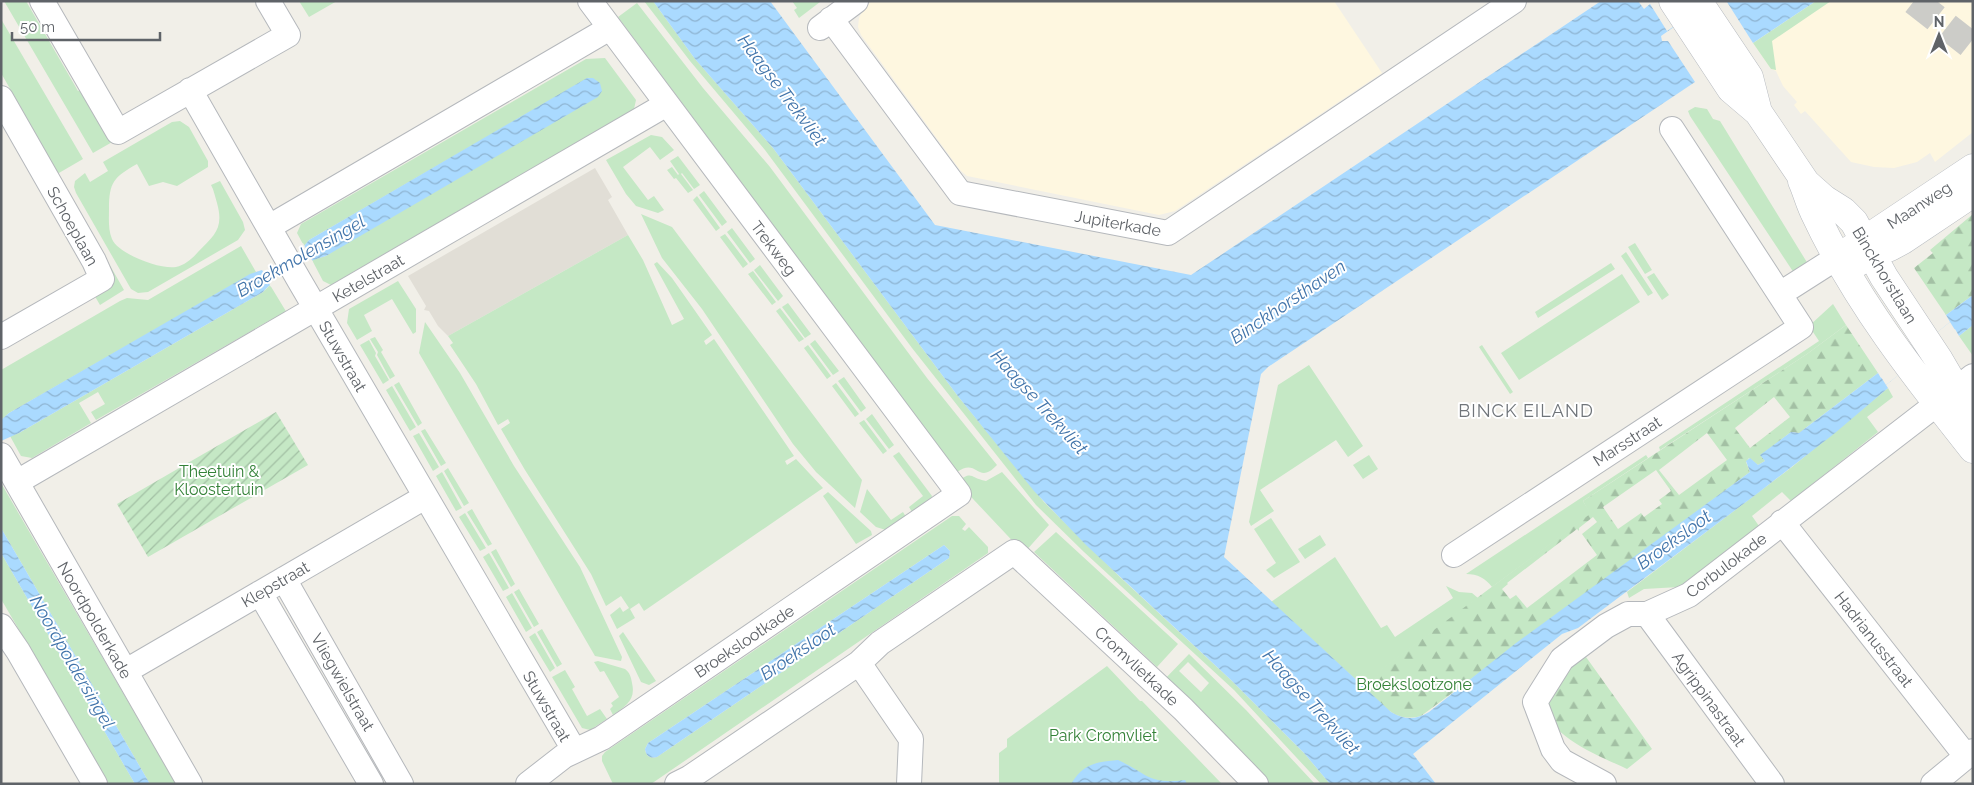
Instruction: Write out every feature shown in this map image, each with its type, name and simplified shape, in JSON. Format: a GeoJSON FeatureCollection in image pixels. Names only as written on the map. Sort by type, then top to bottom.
{"type":"FeatureCollection","features":[{"type":"Feature","properties":{"kind":"street"},"geometry":{"type":"LineString","coordinates":[[42,1],[118,132],[288,34],[268,1]]}},
{"type":"Feature","properties":{"kind":"street","name":"Trekweg"},"geometry":{"type":"LineString","coordinates":[[590,1],[959,494]]}},
{"type":"Feature","properties":{"kind":"street","name":"Jupiterkade"},"geometry":{"type":"LineString","coordinates":[[856,1],[826,23],[960,193],[1168,233],[1514,1]]}},
{"type":"Feature","properties":{"kind":"street","name":"Binckhorstlaan"},"geometry":{"type":"LineString","coordinates":[[1690,7],[1731,89],[1758,112],[1800,175],[1818,194],[1846,214],[1868,247],[1884,277],[1929,344],[1955,389],[1973,412]]}},
{"type":"Feature","properties":{"kind":"street"},"geometry":{"type":"LineString","coordinates":[[274,237],[610,28]]}},
{"type":"Feature","properties":{"kind":"street","name":"Stuwstraat"},"geometry":{"type":"LineString","coordinates":[[190,90],[425,497],[574,750]]}},
{"type":"Feature","properties":{"kind":"street","name":"Schoeplaan"},"geometry":{"type":"LineString","coordinates":[[1,98],[94,260],[102,279],[1,337]]}},
{"type":"Feature","properties":{"kind":"street","name":"Ketelstraat"},"geometry":{"type":"LineString","coordinates":[[17,482],[667,104]]}},
{"type":"Feature","properties":{"kind":"street"},"geometry":{"type":"LineString","coordinates":[[1672,129],[1789,309]]}},
{"type":"Feature","properties":{"kind":"street","name":"Maanweg"},"geometry":{"type":"LineString","coordinates":[[1868,247],[1973,168]]}},
{"type":"Feature","properties":{"kind":"street","name":"Binckhorstlaan"},"geometry":{"type":"LineString","coordinates":[[1800,175],[1816,217],[1878,324],[1906,362],[1955,389],[1973,449]]}},
{"type":"Feature","properties":{"kind":"street","name":"Maanweg"},"geometry":{"type":"LineString","coordinates":[[1868,247],[1890,247],[1973,193]]}},
{"type":"Feature","properties":{"kind":"street"},"geometry":{"type":"LineString","coordinates":[[1842,264],[1868,247]]}},
{"type":"Feature","properties":{"kind":"street","name":"Binckhorstlaan"},"geometry":{"type":"LineString","coordinates":[[1789,309],[1842,264]]}},
{"type":"Feature","properties":{"kind":"street","name":"Marsstraat"},"geometry":{"type":"LineString","coordinates":[[1454,555],[1789,309]]}},
{"type":"Feature","properties":{"kind":"street","name":"Corbulokade"},"geometry":{"type":"LineString","coordinates":[[1604,784],[1562,761],[1553,749],[1535,702],[1562,660],[1586,640],[1628,614],[1647,614],[1689,595],[1955,389]]}},
{"type":"Feature","properties":{"kind":"street","name":"Noordpolderkade"},"geometry":{"type":"LineString","coordinates":[[1,455],[190,784]]}},
{"type":"Feature","properties":{"kind":"street","name":"Broekslootkade"},"geometry":{"type":"LineString","coordinates":[[528,784],[574,750],[602,738],[959,494]]}},
{"type":"Feature","properties":{"kind":"street","name":"Klepstraat"},"geometry":{"type":"LineString","coordinates":[[126,671],[425,497]]}},
{"type":"Feature","properties":{"kind":"street","name":"Hadrianusstraat"},"geometry":{"type":"LineString","coordinates":[[1782,522],[1970,754]]}},
{"type":"Feature","properties":{"kind":"street","name":"Cromvlietkade"},"geometry":{"type":"LineString","coordinates":[[859,663],[880,643],[1014,552],[1183,709],[1256,784]]}},
{"type":"Feature","properties":{"kind":"street","name":"Vliegwielstraat"},"geometry":{"type":"LineString","coordinates":[[284,579],[401,784]]}},
{"type":"Feature","properties":{"kind":"street","name":"Vliegwielstraat"},"geometry":{"type":"LineString","coordinates":[[260,593],[371,784]]}},
{"type":"Feature","properties":{"kind":"street","name":"Agrippinastraat"},"geometry":{"type":"LineString","coordinates":[[1647,614],[1772,784]]}},
{"type":"Feature","properties":{"kind":"street"},"geometry":{"type":"LineString","coordinates":[[1,626],[18,651],[95,784]]}},
{"type":"Feature","properties":{"kind":"street"},"geometry":{"type":"LineString","coordinates":[[687,782],[859,663],[911,739],[909,784]]}},
{"type":"Feature","properties":{"kind":"street"},"geometry":{"type":"LineString","coordinates":[[1932,784],[1970,754]]}},
{"type":"Feature","properties":{"kind":"shaded area"},"geometry":{"type":"Polygon","coordinates":[[[872,1],[1334,1],[1382,73],[1175,211],[1159,215],[967,176],[960,170],[861,35],[858,27],[859,18],[864,8],[872,1]]]}},
{"type":"Feature","properties":{"kind":"shaded area"},"geometry":{"type":"Polygon","coordinates":[[[1807,1],[1973,1],[1973,132],[1935,162],[1930,153],[1917,162],[1894,168],[1874,167],[1851,162],[1805,111],[1801,114],[1794,105],[1797,102],[1783,86],[1776,71],[1771,69],[1753,43],[1753,36],[1807,1]]]}},
{"type":"Feature","properties":{"kind":"shaded area"},"geometry":{"type":"Polygon","coordinates":[[[595,168],[612,197],[608,200],[628,235],[448,336],[438,326],[429,311],[424,310],[426,306],[408,276],[595,168]]]}},
{"type":"Feature","properties":{"kind":"green space"},"geometry":{"type":"Polygon","coordinates":[[[4,1],[26,1],[78,91],[84,88],[114,141],[93,153],[4,1]]]}},
{"type":"Feature","properties":{"kind":"green space"},"geometry":{"type":"Polygon","coordinates":[[[299,1],[337,1],[309,17],[299,1]]]}},
{"type":"Feature","properties":{"kind":"green space"},"geometry":{"type":"Polygon","coordinates":[[[644,1],[653,1],[695,59],[773,148],[957,395],[1044,502],[1121,578],[1231,680],[1304,753],[1330,784],[1321,784],[1234,690],[1084,552],[1036,505],[912,348],[765,150],[690,61],[644,1]]]}},
{"type":"Feature","properties":{"kind":"green space"},"geometry":{"type":"Polygon","coordinates":[[[792,1],[820,2],[799,18],[794,10],[797,8],[792,1]]]}},
{"type":"Feature","properties":{"kind":"green space"},"geometry":{"type":"Polygon","coordinates":[[[1816,1],[1831,1],[1772,41],[1776,70],[1771,69],[1753,43],[1816,1]]]}},
{"type":"Feature","properties":{"kind":"green space"},"geometry":{"type":"Polygon","coordinates":[[[637,3],[703,88],[770,167],[927,378],[997,465],[990,471],[985,473],[964,468],[957,472],[618,17],[637,3]]]}},
{"type":"Feature","properties":{"kind":"green space"},"geometry":{"type":"Polygon","coordinates":[[[1,19],[83,159],[52,177],[22,124],[28,120],[1,73],[1,19]]]}},
{"type":"Feature","properties":{"kind":"green space"},"geometry":{"type":"Polygon","coordinates":[[[605,58],[636,100],[634,109],[331,285],[323,281],[312,260],[326,256],[590,77],[309,240],[304,246],[297,233],[301,224],[586,59],[605,58]]]}},
{"type":"Feature","properties":{"kind":"green space"},"geometry":{"type":"Polygon","coordinates":[[[1695,107],[1707,109],[1713,119],[1720,121],[1808,264],[1794,273],[1690,116],[1688,111],[1695,107]]]}},
{"type":"Feature","properties":{"kind":"green space"},"geometry":{"type":"Polygon","coordinates":[[[180,121],[189,127],[208,161],[208,167],[177,186],[163,182],[149,186],[137,164],[123,173],[114,181],[110,192],[109,224],[112,239],[122,250],[141,260],[169,267],[176,267],[185,263],[209,241],[219,225],[219,212],[211,185],[220,181],[243,222],[245,230],[238,240],[148,292],[138,293],[131,289],[76,193],[75,181],[85,173],[90,182],[108,171],[103,162],[172,122],[180,121]]]}},
{"type":"Feature","properties":{"kind":"green space"},"geometry":{"type":"Polygon","coordinates":[[[651,135],[662,137],[674,150],[660,160],[650,147],[623,167],[648,200],[654,196],[664,210],[658,213],[636,206],[626,194],[606,160],[651,135]]]}},
{"type":"Feature","properties":{"kind":"green space"},"geometry":{"type":"Polygon","coordinates":[[[678,156],[700,185],[694,189],[682,173],[693,190],[688,193],[667,170],[672,167],[679,174],[670,161],[678,156]]]}},
{"type":"Feature","properties":{"kind":"green space"},"geometry":{"type":"Polygon","coordinates":[[[704,191],[727,222],[722,226],[699,195],[704,191]]]}},
{"type":"Feature","properties":{"kind":"green space"},"geometry":{"type":"Polygon","coordinates":[[[697,196],[720,228],[716,231],[693,200],[697,196]]]}},
{"type":"Feature","properties":{"kind":"green space"},"geometry":{"type":"Polygon","coordinates":[[[641,214],[672,227],[862,480],[855,508],[816,472],[793,444],[702,309],[662,258],[641,214]]]}},
{"type":"Feature","properties":{"kind":"green space"},"geometry":{"type":"Polygon","coordinates":[[[1973,214],[1973,295],[1946,315],[1914,268],[1933,253],[1930,250],[1973,214]]]}},
{"type":"Feature","properties":{"kind":"green space"},"geometry":{"type":"Polygon","coordinates":[[[732,228],[755,259],[750,263],[727,232],[732,228]]]}},
{"type":"Feature","properties":{"kind":"green space"},"geometry":{"type":"Polygon","coordinates":[[[725,234],[748,264],[743,268],[720,237],[725,234]]]}},
{"type":"Feature","properties":{"kind":"green space"},"geometry":{"type":"Polygon","coordinates":[[[628,235],[643,260],[672,325],[684,319],[654,264],[657,262],[672,278],[712,335],[704,341],[706,345],[714,339],[794,456],[785,461],[787,465],[796,459],[823,488],[644,611],[639,603],[630,609],[635,618],[617,629],[610,615],[620,607],[623,612],[629,608],[621,596],[606,606],[591,574],[501,429],[510,423],[508,419],[498,425],[476,384],[450,345],[453,343],[448,336],[628,235]]]}},
{"type":"Feature","properties":{"kind":"green space"},"geometry":{"type":"Polygon","coordinates":[[[1635,243],[1652,270],[1645,274],[1628,247],[1635,243]]]}},
{"type":"Feature","properties":{"kind":"green space"},"geometry":{"type":"Polygon","coordinates":[[[241,246],[256,272],[9,413],[1,420],[1,370],[120,301],[127,298],[148,300],[241,246]]]}},
{"type":"Feature","properties":{"kind":"green space"},"geometry":{"type":"Polygon","coordinates":[[[1626,252],[1653,293],[1648,296],[1621,256],[1626,252]]]}},
{"type":"Feature","properties":{"kind":"green space"},"geometry":{"type":"Polygon","coordinates":[[[108,262],[124,290],[100,305],[93,293],[103,264],[108,262]]]}},
{"type":"Feature","properties":{"kind":"green space"},"geometry":{"type":"Polygon","coordinates":[[[1611,263],[1615,269],[1538,318],[1535,312],[1611,263]]]}},
{"type":"Feature","properties":{"kind":"green space"},"geometry":{"type":"Polygon","coordinates":[[[760,265],[783,296],[778,301],[754,270],[760,265]]]}},
{"type":"Feature","properties":{"kind":"green space"},"geometry":{"type":"Polygon","coordinates":[[[753,271],[776,302],[772,305],[748,274],[753,271]]]}},
{"type":"Feature","properties":{"kind":"green space"},"geometry":{"type":"Polygon","coordinates":[[[1654,273],[1669,295],[1662,300],[1647,277],[1654,273]]]}},
{"type":"Feature","properties":{"kind":"green space"},"geometry":{"type":"Polygon","coordinates":[[[1622,274],[1640,302],[1519,380],[1501,353],[1622,274]]]}},
{"type":"Feature","properties":{"kind":"green space"},"geometry":{"type":"Polygon","coordinates":[[[398,281],[416,309],[416,332],[413,334],[392,299],[364,315],[372,331],[357,340],[347,323],[349,309],[398,281]]]}},
{"type":"Feature","properties":{"kind":"green space"},"geometry":{"type":"Polygon","coordinates":[[[270,285],[287,313],[272,319],[96,420],[91,412],[105,404],[98,392],[79,403],[91,423],[32,458],[21,456],[10,436],[19,433],[263,292],[270,285]]]}},
{"type":"Feature","properties":{"kind":"green space"},"geometry":{"type":"Polygon","coordinates":[[[788,303],[811,334],[805,338],[782,307],[788,303]]]}},
{"type":"Feature","properties":{"kind":"green space"},"geometry":{"type":"Polygon","coordinates":[[[1833,304],[1846,325],[1807,354],[1660,450],[1659,447],[1819,341],[1809,326],[1833,304]]]}},
{"type":"Feature","properties":{"kind":"green space"},"geometry":{"type":"Polygon","coordinates":[[[780,308],[804,339],[799,342],[776,311],[780,308]]]}},
{"type":"Feature","properties":{"kind":"green space"},"geometry":{"type":"Polygon","coordinates":[[[425,322],[460,373],[514,466],[580,567],[622,657],[621,661],[595,656],[419,353],[425,322]]]}},
{"type":"Feature","properties":{"kind":"green space","name":"Broekslootzone"},"geometry":{"type":"Polygon","coordinates":[[[1846,325],[1878,373],[1799,433],[1791,432],[1761,455],[1765,461],[1758,465],[1749,458],[1746,462],[1750,472],[1421,716],[1412,718],[1397,715],[1385,707],[1367,690],[1380,670],[1590,514],[1583,501],[1807,354],[1846,325]],[[1774,397],[1735,428],[1750,448],[1790,417],[1774,397]],[[1707,433],[1659,470],[1679,495],[1727,460],[1707,433]],[[1656,470],[1603,507],[1618,529],[1641,513],[1644,517],[1662,504],[1659,500],[1671,491],[1656,470]],[[1593,517],[1579,528],[1579,531],[1577,529],[1507,583],[1502,589],[1510,599],[1516,595],[1527,608],[1597,555],[1582,534],[1597,522],[1593,517]]]}},
{"type":"Feature","properties":{"kind":"green space"},"geometry":{"type":"Polygon","coordinates":[[[1973,325],[1973,356],[1959,336],[1973,325]]]}},
{"type":"Feature","properties":{"kind":"green space"},"geometry":{"type":"Polygon","coordinates":[[[375,337],[383,350],[381,352],[395,376],[390,379],[370,339],[375,337]]]}},
{"type":"Feature","properties":{"kind":"green space"},"geometry":{"type":"Polygon","coordinates":[[[369,340],[376,353],[375,356],[389,380],[383,384],[360,345],[369,340]]]}},
{"type":"Feature","properties":{"kind":"green space"},"geometry":{"type":"Polygon","coordinates":[[[815,340],[839,371],[833,375],[810,344],[815,340]]]}},
{"type":"Feature","properties":{"kind":"green space"},"geometry":{"type":"Polygon","coordinates":[[[808,345],[831,376],[827,379],[804,348],[808,345]]]}},
{"type":"Feature","properties":{"kind":"green space"},"geometry":{"type":"Polygon","coordinates":[[[1482,345],[1513,392],[1510,394],[1479,347],[1482,345]]]}},
{"type":"Feature","properties":{"kind":"green space"},"geometry":{"type":"Polygon","coordinates":[[[1309,365],[1363,446],[1348,457],[1336,440],[1260,490],[1274,511],[1251,526],[1249,522],[1278,385],[1309,365]]]}},
{"type":"Feature","properties":{"kind":"green space"},"geometry":{"type":"Polygon","coordinates":[[[844,377],[866,408],[861,412],[838,381],[844,377]]]}},
{"type":"Feature","properties":{"kind":"green space"},"geometry":{"type":"Polygon","coordinates":[[[399,382],[422,423],[418,426],[394,385],[399,382]]]}},
{"type":"Feature","properties":{"kind":"green space"},"geometry":{"type":"Polygon","coordinates":[[[836,383],[859,414],[855,417],[832,386],[836,383]]]}},
{"type":"Feature","properties":{"kind":"green space"},"geometry":{"type":"Polygon","coordinates":[[[392,386],[416,427],[410,431],[386,390],[392,386]]]}},
{"type":"Feature","properties":{"kind":"green space"},"geometry":{"type":"Polygon","coordinates":[[[1888,388],[1893,397],[1867,417],[1878,432],[1791,501],[1782,492],[1752,516],[1759,526],[1684,585],[1644,589],[1629,598],[1627,592],[1792,467],[1888,388]]]}},
{"type":"Feature","properties":{"kind":"green space","name":"Theetuin & Kloostertuin"},"geometry":{"type":"Polygon","coordinates":[[[276,412],[308,465],[148,557],[117,504],[276,412]]]}},
{"type":"Feature","properties":{"kind":"green space"},"geometry":{"type":"Polygon","coordinates":[[[872,414],[894,445],[889,449],[866,419],[872,414]]]}},
{"type":"Feature","properties":{"kind":"green space"},"geometry":{"type":"Polygon","coordinates":[[[864,420],[887,451],[883,454],[859,423],[864,420]]]}},
{"type":"Feature","properties":{"kind":"green space"},"geometry":{"type":"Polygon","coordinates":[[[425,429],[446,463],[441,466],[421,431],[425,429]]]}},
{"type":"Feature","properties":{"kind":"green space"},"geometry":{"type":"Polygon","coordinates":[[[419,433],[439,467],[433,471],[413,436],[419,433]]]}},
{"type":"Feature","properties":{"kind":"green space"},"geometry":{"type":"Polygon","coordinates":[[[899,452],[932,496],[931,499],[912,512],[909,507],[923,496],[893,456],[899,452]]]}},
{"type":"Feature","properties":{"kind":"green space"},"geometry":{"type":"Polygon","coordinates":[[[1369,455],[1378,469],[1363,479],[1353,465],[1369,455]]]}},
{"type":"Feature","properties":{"kind":"green space"},"geometry":{"type":"Polygon","coordinates":[[[1646,455],[1648,458],[1583,501],[1591,514],[1492,587],[1481,577],[1466,574],[1646,455]]]}},
{"type":"Feature","properties":{"kind":"green space"},"geometry":{"type":"Polygon","coordinates":[[[448,468],[469,503],[464,506],[444,471],[448,468]]]}},
{"type":"Feature","properties":{"kind":"green space"},"geometry":{"type":"Polygon","coordinates":[[[442,472],[462,508],[456,511],[436,476],[442,472]]]}},
{"type":"Feature","properties":{"kind":"green space"},"geometry":{"type":"Polygon","coordinates":[[[1002,472],[1049,525],[1024,553],[957,482],[966,476],[986,481],[1002,472]]]}},
{"type":"Feature","properties":{"kind":"green space"},"geometry":{"type":"Polygon","coordinates":[[[1,483],[98,650],[104,646],[107,651],[101,655],[176,784],[150,784],[1,528],[1,483]]]}},
{"type":"Feature","properties":{"kind":"green space"},"geometry":{"type":"Polygon","coordinates":[[[867,489],[891,520],[903,512],[906,517],[886,530],[876,527],[860,512],[867,489]]]}},
{"type":"Feature","properties":{"kind":"green space"},"geometry":{"type":"Polygon","coordinates":[[[828,492],[871,531],[872,535],[856,544],[823,496],[828,492]]]}},
{"type":"Feature","properties":{"kind":"green space"},"geometry":{"type":"Polygon","coordinates":[[[472,509],[492,544],[488,546],[467,512],[472,509]]]}},
{"type":"Feature","properties":{"kind":"green space"},"geometry":{"type":"Polygon","coordinates":[[[465,513],[486,548],[480,551],[459,517],[465,513]]]}},
{"type":"Feature","properties":{"kind":"green space"},"geometry":{"type":"Polygon","coordinates":[[[952,516],[959,516],[966,524],[962,529],[965,531],[969,527],[988,547],[988,553],[651,784],[613,784],[602,761],[602,756],[605,752],[952,516]],[[944,545],[648,743],[645,749],[647,755],[652,758],[657,757],[949,558],[950,551],[944,545]]]}},
{"type":"Feature","properties":{"kind":"green space"},"geometry":{"type":"Polygon","coordinates":[[[1271,518],[1300,562],[1274,578],[1266,570],[1276,563],[1254,529],[1271,518]]]}},
{"type":"Feature","properties":{"kind":"green space"},"geometry":{"type":"Polygon","coordinates":[[[1056,532],[1178,644],[1157,667],[1034,552],[1056,532]]]}},
{"type":"Feature","properties":{"kind":"green space"},"geometry":{"type":"Polygon","coordinates":[[[1320,535],[1326,545],[1305,559],[1298,549],[1320,535]]]}},
{"type":"Feature","properties":{"kind":"green space"},"geometry":{"type":"Polygon","coordinates":[[[496,549],[515,584],[511,587],[491,552],[496,549]]]}},
{"type":"Feature","properties":{"kind":"green space"},"geometry":{"type":"Polygon","coordinates":[[[1,553],[135,784],[109,784],[1,599],[1,553]]]}},
{"type":"Feature","properties":{"kind":"green space"},"geometry":{"type":"Polygon","coordinates":[[[489,553],[509,588],[503,591],[483,557],[489,553]]]}},
{"type":"Feature","properties":{"kind":"green space"},"geometry":{"type":"Polygon","coordinates":[[[1335,557],[1381,628],[1387,625],[1395,637],[1453,598],[1446,586],[1459,592],[1472,593],[1478,598],[1381,670],[1367,690],[1271,602],[1335,557]]]}},
{"type":"Feature","properties":{"kind":"green space"},"geometry":{"type":"Polygon","coordinates":[[[519,589],[539,624],[534,627],[514,592],[519,589]]]}},
{"type":"Feature","properties":{"kind":"green space"},"geometry":{"type":"Polygon","coordinates":[[[512,593],[532,628],[526,632],[506,597],[512,593]]]}},
{"type":"Feature","properties":{"kind":"green space"},"geometry":{"type":"Polygon","coordinates":[[[542,629],[562,664],[557,667],[537,632],[542,629]]]}},
{"type":"Feature","properties":{"kind":"green space"},"geometry":{"type":"Polygon","coordinates":[[[623,632],[656,681],[649,685],[641,682],[619,636],[623,632]]]}},
{"type":"Feature","properties":{"kind":"green space"},"geometry":{"type":"Polygon","coordinates":[[[535,633],[555,668],[550,672],[529,637],[535,633]]]}},
{"type":"Feature","properties":{"kind":"green space"},"geometry":{"type":"Polygon","coordinates":[[[1189,654],[1246,710],[1315,784],[1264,784],[1162,682],[1189,654]],[[1188,662],[1179,671],[1201,692],[1209,683],[1188,662]]]}},
{"type":"Feature","properties":{"kind":"green space"},"geometry":{"type":"Polygon","coordinates":[[[1586,657],[1652,749],[1627,769],[1577,744],[1562,733],[1551,721],[1547,707],[1550,691],[1564,673],[1586,657]]]}},
{"type":"Feature","properties":{"kind":"green space"},"geometry":{"type":"Polygon","coordinates":[[[598,661],[625,669],[631,679],[633,694],[629,702],[613,715],[610,709],[613,706],[611,703],[619,697],[604,671],[600,672],[594,662],[598,661]]]}},
{"type":"Feature","properties":{"kind":"green space","name":"Park Cromvliet"},"geometry":{"type":"Polygon","coordinates":[[[1107,666],[1222,784],[999,784],[999,753],[1007,747],[1007,739],[1107,666]]]}},
{"type":"Feature","properties":{"kind":"green space"},"geometry":{"type":"Polygon","coordinates":[[[565,670],[575,687],[572,689],[587,716],[600,709],[607,719],[590,730],[582,728],[552,677],[565,670]]]}},
{"type":"Feature","properties":{"kind":"water"},"geometry":{"type":"Polygon","coordinates":[[[653,1],[770,1],[935,225],[1191,275],[1601,1],[1638,1],[1644,9],[1650,4],[1711,1],[1661,36],[1662,41],[1668,41],[1695,82],[1268,367],[1261,374],[1224,557],[1391,712],[1401,716],[1415,718],[1429,712],[1516,643],[1750,472],[1746,461],[1750,458],[1758,465],[1765,461],[1760,455],[1791,432],[1799,433],[1878,373],[1881,378],[1950,322],[1946,315],[1973,295],[1973,325],[1959,336],[1955,329],[1886,385],[1888,388],[1835,433],[1578,628],[1562,634],[1413,754],[1436,784],[1330,784],[1304,753],[1231,680],[1086,545],[1034,491],[957,395],[773,148],[695,59],[653,1]]]}},
{"type":"Feature","properties":{"kind":"water"},"geometry":{"type":"Polygon","coordinates":[[[1728,1],[1816,1],[1753,43],[1728,1]]]}},
{"type":"Feature","properties":{"kind":"water","name":"Broekmolensingel"},"geometry":{"type":"Polygon","coordinates":[[[587,78],[593,78],[600,83],[602,91],[598,97],[326,256],[292,270],[276,280],[263,292],[19,433],[1,441],[1,420],[9,413],[250,274],[262,270],[304,246],[309,240],[587,78]]]}},
{"type":"Feature","properties":{"kind":"water","name":"Noordpoldersingel"},"geometry":{"type":"Polygon","coordinates":[[[1,528],[150,784],[135,784],[1,553],[1,528]]]}},
{"type":"Feature","properties":{"kind":"water","name":"Broeksloot"},"geometry":{"type":"Polygon","coordinates":[[[944,545],[950,551],[949,558],[657,757],[652,758],[647,755],[645,749],[648,743],[944,545]]]}},
{"type":"Feature","properties":{"kind":"water"},"geometry":{"type":"Polygon","coordinates":[[[1118,760],[1148,777],[1163,781],[1185,780],[1187,784],[1071,784],[1080,772],[1090,765],[1118,760]]]}},
{"type":"Feature","properties":{"kind":"pier"},"geometry":{"type":"Polygon","coordinates":[[[1654,1],[1712,1],[1667,31],[1650,4],[1654,1]]]}},
{"type":"Feature","properties":{"kind":"pier"},"geometry":{"type":"Polygon","coordinates":[[[303,243],[313,262],[271,287],[261,268],[303,243]]]}},
{"type":"Feature","properties":{"kind":"pier"},"geometry":{"type":"Polygon","coordinates":[[[1950,322],[1955,330],[1886,385],[1881,377],[1950,322]]]}},
{"type":"Feature","properties":{"kind":"tunnel"},"geometry":{"type":"LineString","coordinates":[[1914,1],[1973,47]]}},
{"type":"Feature","properties":{"kind":"district","name":"BINCK EILAND"},"geometry":{"type":"Point","coordinates":[1526,411]}},
{"type":"Feature","properties":{"kind":"water label","name":"Haagse Trekvliet"},"geometry":{"type":"Point","coordinates":[782,90]}},
{"type":"Feature","properties":{"kind":"water label","name":"Binckhorsthaven"},"geometry":{"type":"Point","coordinates":[1288,302]}},
{"type":"Feature","properties":{"kind":"water label","name":"Haagse Trekvliet"},"geometry":{"type":"Point","coordinates":[1039,402]}},
{"type":"Feature","properties":{"kind":"water label","name":"Haagse Trekvliet"},"geometry":{"type":"Point","coordinates":[1311,702]}}]}
